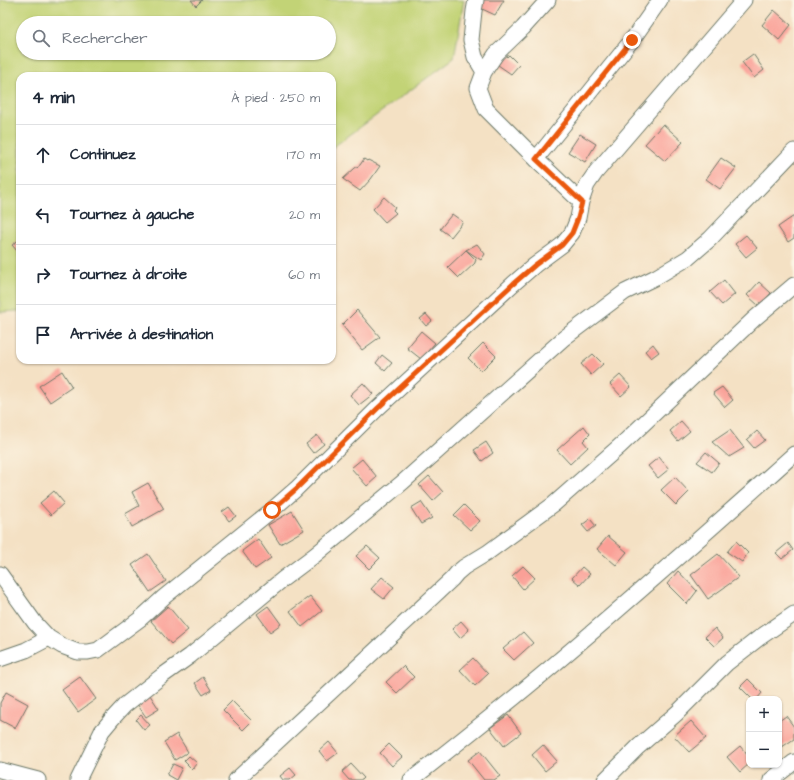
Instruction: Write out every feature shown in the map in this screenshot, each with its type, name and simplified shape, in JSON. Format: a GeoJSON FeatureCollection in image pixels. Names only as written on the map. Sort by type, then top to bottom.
{"type":"FeatureCollection","features":[{"type":"Feature","properties":{"kind":"street"},"geometry":{"type":"LineString","coordinates":[[476,0],[470,40],[476,57],[484,72]]}},
{"type":"Feature","properties":{"kind":"street"},"geometry":{"type":"LineString","coordinates":[[548,0],[523,28],[496,54],[484,72],[478,88],[486,109],[582,202]]}},
{"type":"Feature","properties":{"kind":"street"},"geometry":{"type":"LineString","coordinates":[[536,159],[632,40],[660,0]]}},
{"type":"Feature","properties":{"kind":"street"},"geometry":{"type":"LineString","coordinates":[[0,574],[42,637],[78,652],[98,650],[140,619],[164,597],[296,489],[378,408],[513,284],[562,245],[572,233],[578,218],[587,185],[596,172],[744,0]]}},
{"type":"Feature","properties":{"kind":"street"},"geometry":{"type":"LineString","coordinates":[[78,780],[102,731],[125,705],[190,656],[403,482],[564,338],[625,292],[656,277],[688,258],[710,239],[794,151]]}},
{"type":"Feature","properties":{"kind":"street"},"geometry":{"type":"LineString","coordinates":[[236,780],[458,573],[554,504],[620,446],[754,319],[794,285]]}},
{"type":"Feature","properties":{"kind":"street"},"geometry":{"type":"LineString","coordinates":[[411,780],[550,668],[794,454]]}},
{"type":"Feature","properties":{"kind":"street"},"geometry":{"type":"LineString","coordinates":[[605,780],[727,664],[759,638],[794,614]]}},
{"type":"Feature","properties":{"kind":"street"},"geometry":{"type":"LineString","coordinates":[[0,659],[26,650],[42,637]]}},
{"type":"Feature","properties":{"kind":"street"},"geometry":{"type":"LineString","coordinates":[[771,780],[794,762]]}},
{"type":"Feature","properties":{"kind":"street"},"geometry":{"type":"LineString","coordinates":[[0,770],[38,780]]}},
{"type":"Feature","properties":{"kind":"green space"},"geometry":{"type":"Polygon","coordinates":[[[0,0],[464,0],[454,58],[336,145],[336,72],[16,72],[16,311],[0,312],[0,0]]]}},
{"type":"Feature","properties":{"kind":"building"},"geometry":{"type":"Polygon","coordinates":[[[191,0],[202,0],[196,6],[191,0]]]}},
{"type":"Feature","properties":{"kind":"building"},"geometry":{"type":"Polygon","coordinates":[[[483,0],[504,0],[495,15],[480,8],[483,0]]]}},
{"type":"Feature","properties":{"kind":"building"},"geometry":{"type":"Polygon","coordinates":[[[774,10],[791,25],[779,40],[762,25],[774,10]]]}},
{"type":"Feature","properties":{"kind":"building"},"geometry":{"type":"Polygon","coordinates":[[[753,54],[764,70],[754,78],[742,62],[753,54]]]}},
{"type":"Feature","properties":{"kind":"building"},"geometry":{"type":"Polygon","coordinates":[[[505,55],[507,57],[509,55],[519,65],[511,74],[498,65],[505,55]]]}},
{"type":"Feature","properties":{"kind":"building"},"geometry":{"type":"Polygon","coordinates":[[[663,124],[683,142],[665,161],[645,144],[663,124]]]}},
{"type":"Feature","properties":{"kind":"building"},"geometry":{"type":"Polygon","coordinates":[[[580,134],[596,144],[585,162],[568,152],[580,134]]]}},
{"type":"Feature","properties":{"kind":"building"},"geometry":{"type":"Polygon","coordinates":[[[721,158],[736,168],[720,189],[706,179],[721,158]]]}},
{"type":"Feature","properties":{"kind":"building"},"geometry":{"type":"Polygon","coordinates":[[[364,159],[380,166],[360,191],[343,179],[360,165],[364,159]]]}},
{"type":"Feature","properties":{"kind":"building"},"geometry":{"type":"Polygon","coordinates":[[[384,197],[395,207],[393,210],[396,213],[385,222],[373,209],[384,197]]]}},
{"type":"Feature","properties":{"kind":"building"},"geometry":{"type":"Polygon","coordinates":[[[452,214],[463,222],[451,237],[440,229],[452,214]]]}},
{"type":"Feature","properties":{"kind":"building"},"geometry":{"type":"Polygon","coordinates":[[[794,216],[794,238],[788,242],[778,227],[794,216]]]}},
{"type":"Feature","properties":{"kind":"building"},"geometry":{"type":"Polygon","coordinates":[[[746,235],[757,248],[746,257],[735,244],[746,235]]]}},
{"type":"Feature","properties":{"kind":"building"},"geometry":{"type":"Polygon","coordinates":[[[16,242],[16,250],[12,245],[16,242]]]}},
{"type":"Feature","properties":{"kind":"building"},"geometry":{"type":"Polygon","coordinates":[[[477,244],[485,254],[481,260],[466,250],[477,244]]]}},
{"type":"Feature","properties":{"kind":"building"},"geometry":{"type":"Polygon","coordinates":[[[466,250],[476,260],[475,263],[459,278],[448,267],[466,250]]]}},
{"type":"Feature","properties":{"kind":"building"},"geometry":{"type":"Polygon","coordinates":[[[724,280],[735,294],[722,305],[710,292],[724,280]]]}},
{"type":"Feature","properties":{"kind":"building"},"geometry":{"type":"Polygon","coordinates":[[[759,282],[771,293],[759,306],[747,295],[759,282]]]}},
{"type":"Feature","properties":{"kind":"building"},"geometry":{"type":"Polygon","coordinates":[[[357,310],[380,337],[362,350],[342,325],[357,310]]]}},
{"type":"Feature","properties":{"kind":"building"},"geometry":{"type":"Polygon","coordinates":[[[426,314],[432,321],[426,326],[420,319],[426,314]]]}},
{"type":"Feature","properties":{"kind":"building"},"geometry":{"type":"Polygon","coordinates":[[[421,331],[435,343],[421,359],[407,348],[421,331]]]}},
{"type":"Feature","properties":{"kind":"building"},"geometry":{"type":"Polygon","coordinates":[[[483,343],[496,356],[481,371],[468,358],[483,343]]]}},
{"type":"Feature","properties":{"kind":"building"},"geometry":{"type":"Polygon","coordinates":[[[653,344],[659,352],[651,358],[645,351],[653,344]]]}},
{"type":"Feature","properties":{"kind":"building"},"geometry":{"type":"Polygon","coordinates":[[[593,354],[603,364],[591,375],[581,364],[593,354]]]}},
{"type":"Feature","properties":{"kind":"building"},"geometry":{"type":"Polygon","coordinates":[[[382,355],[392,363],[385,371],[376,363],[382,355]]]}},
{"type":"Feature","properties":{"kind":"building"},"geometry":{"type":"Polygon","coordinates":[[[62,371],[72,387],[50,402],[39,386],[62,371]]]}},
{"type":"Feature","properties":{"kind":"building"},"geometry":{"type":"Polygon","coordinates":[[[620,375],[631,387],[621,396],[610,384],[620,375]]]}},
{"type":"Feature","properties":{"kind":"building"},"geometry":{"type":"Polygon","coordinates":[[[363,383],[373,394],[359,405],[350,395],[363,383]]]}},
{"type":"Feature","properties":{"kind":"building"},"geometry":{"type":"Polygon","coordinates":[[[722,387],[733,400],[725,407],[713,393],[722,387]]]}},
{"type":"Feature","properties":{"kind":"building"},"geometry":{"type":"Polygon","coordinates":[[[681,421],[690,431],[678,441],[670,431],[681,421]]]}},
{"type":"Feature","properties":{"kind":"building"},"geometry":{"type":"Polygon","coordinates":[[[584,426],[590,434],[583,441],[588,447],[570,464],[557,450],[584,426]]]}},
{"type":"Feature","properties":{"kind":"building"},"geometry":{"type":"Polygon","coordinates":[[[730,430],[744,448],[729,457],[712,442],[730,430]]]}},
{"type":"Feature","properties":{"kind":"building"},"geometry":{"type":"Polygon","coordinates":[[[757,431],[765,440],[754,448],[747,440],[757,431]]]}},
{"type":"Feature","properties":{"kind":"building"},"geometry":{"type":"Polygon","coordinates":[[[317,435],[324,444],[313,453],[306,444],[317,435]]]}},
{"type":"Feature","properties":{"kind":"building"},"geometry":{"type":"Polygon","coordinates":[[[486,442],[493,453],[482,461],[474,450],[486,442]]]}},
{"type":"Feature","properties":{"kind":"building"},"geometry":{"type":"Polygon","coordinates":[[[706,452],[719,463],[712,472],[697,462],[706,452]]]}},
{"type":"Feature","properties":{"kind":"building"},"geometry":{"type":"Polygon","coordinates":[[[659,457],[669,469],[658,478],[648,466],[659,457]]]}},
{"type":"Feature","properties":{"kind":"building"},"geometry":{"type":"Polygon","coordinates":[[[362,459],[377,477],[367,486],[351,468],[362,459]]]}},
{"type":"Feature","properties":{"kind":"building"},"geometry":{"type":"Polygon","coordinates":[[[429,476],[443,492],[433,501],[419,485],[429,476]]]}},
{"type":"Feature","properties":{"kind":"building"},"geometry":{"type":"Polygon","coordinates":[[[675,477],[689,492],[676,505],[661,490],[675,477]]]}},
{"type":"Feature","properties":{"kind":"building"},"geometry":{"type":"Polygon","coordinates":[[[148,483],[164,509],[132,527],[125,514],[139,506],[132,492],[148,483]]]}},
{"type":"Feature","properties":{"kind":"building"},"geometry":{"type":"Polygon","coordinates":[[[54,491],[64,503],[51,515],[40,503],[54,491]]]}},
{"type":"Feature","properties":{"kind":"building"},"geometry":{"type":"Polygon","coordinates":[[[421,502],[432,518],[421,524],[411,508],[421,502]]]}},
{"type":"Feature","properties":{"kind":"building"},"geometry":{"type":"Polygon","coordinates":[[[464,505],[480,521],[470,530],[454,515],[464,505]]]}},
{"type":"Feature","properties":{"kind":"building"},"geometry":{"type":"Polygon","coordinates":[[[229,507],[236,516],[229,521],[222,512],[229,507]]]}},
{"type":"Feature","properties":{"kind":"building"},"geometry":{"type":"Polygon","coordinates":[[[292,511],[304,530],[280,544],[268,525],[292,511]]]}},
{"type":"Feature","properties":{"kind":"building"},"geometry":{"type":"Polygon","coordinates":[[[590,519],[596,526],[588,532],[582,525],[590,519]]]}},
{"type":"Feature","properties":{"kind":"building"},"geometry":{"type":"Polygon","coordinates":[[[608,536],[627,552],[616,565],[597,549],[608,536]]]}},
{"type":"Feature","properties":{"kind":"building"},"geometry":{"type":"Polygon","coordinates":[[[258,539],[271,558],[255,569],[242,551],[258,539]]]}},
{"type":"Feature","properties":{"kind":"building"},"geometry":{"type":"Polygon","coordinates":[[[736,541],[748,553],[742,562],[727,552],[736,541]]]}},
{"type":"Feature","properties":{"kind":"building"},"geometry":{"type":"Polygon","coordinates":[[[788,543],[793,550],[782,559],[776,553],[788,543]]]}},
{"type":"Feature","properties":{"kind":"building"},"geometry":{"type":"Polygon","coordinates":[[[367,546],[380,558],[369,569],[356,556],[367,546]]]}},
{"type":"Feature","properties":{"kind":"building"},"geometry":{"type":"Polygon","coordinates":[[[148,554],[166,581],[150,592],[132,565],[148,554]]]}},
{"type":"Feature","properties":{"kind":"building"},"geometry":{"type":"Polygon","coordinates":[[[718,554],[739,577],[708,599],[691,575],[718,554]]]}},
{"type":"Feature","properties":{"kind":"building"},"geometry":{"type":"Polygon","coordinates":[[[523,566],[535,578],[523,589],[512,576],[523,566]]]}},
{"type":"Feature","properties":{"kind":"building"},"geometry":{"type":"Polygon","coordinates":[[[582,567],[590,574],[580,585],[572,578],[582,567]]]}},
{"type":"Feature","properties":{"kind":"building"},"geometry":{"type":"Polygon","coordinates":[[[678,571],[697,591],[687,604],[667,584],[678,571]]]}},
{"type":"Feature","properties":{"kind":"building"},"geometry":{"type":"Polygon","coordinates":[[[382,577],[394,587],[384,599],[371,589],[382,577]]]}},
{"type":"Feature","properties":{"kind":"building"},"geometry":{"type":"Polygon","coordinates":[[[310,596],[322,611],[302,627],[290,611],[310,596]]]}},
{"type":"Feature","properties":{"kind":"building"},"geometry":{"type":"Polygon","coordinates":[[[168,606],[188,630],[171,644],[151,621],[168,606]]]}},
{"type":"Feature","properties":{"kind":"building"},"geometry":{"type":"Polygon","coordinates":[[[268,606],[281,624],[270,632],[257,614],[268,606]]]}},
{"type":"Feature","properties":{"kind":"building"},"geometry":{"type":"Polygon","coordinates":[[[461,621],[469,630],[460,638],[452,629],[461,621]]]}},
{"type":"Feature","properties":{"kind":"building"},"geometry":{"type":"Polygon","coordinates":[[[715,628],[723,638],[714,646],[705,637],[715,628]]]}},
{"type":"Feature","properties":{"kind":"building"},"geometry":{"type":"Polygon","coordinates":[[[523,632],[533,643],[514,660],[503,649],[523,632]]]}},
{"type":"Feature","properties":{"kind":"building"},"geometry":{"type":"Polygon","coordinates":[[[473,658],[488,674],[475,686],[460,670],[473,658]]]}},
{"type":"Feature","properties":{"kind":"building"},"geometry":{"type":"Polygon","coordinates":[[[403,666],[414,677],[397,693],[386,682],[403,666]]]}},
{"type":"Feature","properties":{"kind":"building"},"geometry":{"type":"Polygon","coordinates":[[[80,677],[96,699],[78,712],[62,690],[80,677]]]}},
{"type":"Feature","properties":{"kind":"building"},"geometry":{"type":"Polygon","coordinates":[[[203,677],[211,690],[203,695],[195,683],[203,677]]]}},
{"type":"Feature","properties":{"kind":"building"},"geometry":{"type":"Polygon","coordinates":[[[748,679],[762,693],[760,696],[749,696],[740,687],[748,679]]]}},
{"type":"Feature","properties":{"kind":"building"},"geometry":{"type":"Polygon","coordinates":[[[6,692],[28,704],[15,728],[0,720],[0,703],[6,692]]]}},
{"type":"Feature","properties":{"kind":"building"},"geometry":{"type":"Polygon","coordinates":[[[148,692],[159,709],[146,717],[135,701],[148,692]]]}},
{"type":"Feature","properties":{"kind":"building"},"geometry":{"type":"Polygon","coordinates":[[[232,701],[252,721],[243,730],[223,710],[232,701]]]}},
{"type":"Feature","properties":{"kind":"building"},"geometry":{"type":"Polygon","coordinates":[[[141,715],[150,725],[144,730],[136,720],[141,715]]]}},
{"type":"Feature","properties":{"kind":"building"},"geometry":{"type":"Polygon","coordinates":[[[508,715],[521,733],[504,746],[490,728],[508,715]]]}},
{"type":"Feature","properties":{"kind":"building"},"geometry":{"type":"Polygon","coordinates":[[[786,716],[794,727],[794,739],[782,747],[782,732],[782,719],[786,716]]]}},
{"type":"Feature","properties":{"kind":"building"},"geometry":{"type":"Polygon","coordinates":[[[691,721],[706,738],[689,752],[674,736],[691,721]]]}},
{"type":"Feature","properties":{"kind":"building"},"geometry":{"type":"Polygon","coordinates":[[[177,734],[188,752],[175,760],[164,742],[177,734]]]}},
{"type":"Feature","properties":{"kind":"building"},"geometry":{"type":"Polygon","coordinates":[[[329,742],[338,753],[327,761],[319,751],[329,742]]]}},
{"type":"Feature","properties":{"kind":"building"},"geometry":{"type":"Polygon","coordinates":[[[389,744],[402,757],[392,766],[380,753],[389,744]]]}},
{"type":"Feature","properties":{"kind":"building"},"geometry":{"type":"Polygon","coordinates":[[[543,745],[557,761],[545,771],[532,755],[543,745]]]}},
{"type":"Feature","properties":{"kind":"building"},"geometry":{"type":"Polygon","coordinates":[[[740,746],[746,753],[746,767],[740,772],[727,757],[740,746]]]}},
{"type":"Feature","properties":{"kind":"building"},"geometry":{"type":"Polygon","coordinates":[[[480,751],[500,776],[494,780],[484,780],[468,760],[480,751]]]}},
{"type":"Feature","properties":{"kind":"building"},"geometry":{"type":"Polygon","coordinates":[[[189,756],[197,763],[192,769],[184,761],[189,756]]]}},
{"type":"Feature","properties":{"kind":"building"},"geometry":{"type":"Polygon","coordinates":[[[173,764],[182,768],[176,780],[167,775],[173,764]]]}},
{"type":"Feature","properties":{"kind":"building"},"geometry":{"type":"Polygon","coordinates":[[[351,764],[364,778],[362,780],[349,780],[342,772],[351,764]]]}},
{"type":"Feature","properties":{"kind":"building"},"geometry":{"type":"Polygon","coordinates":[[[290,768],[296,775],[290,780],[283,780],[280,776],[290,768]]]}},
{"type":"Feature","properties":{"kind":"route"},"geometry":{"type":"LineString","coordinates":[[272,510],[296,489],[378,408],[513,284],[562,245],[572,233],[582,202],[536,159],[632,40]]}}]}
